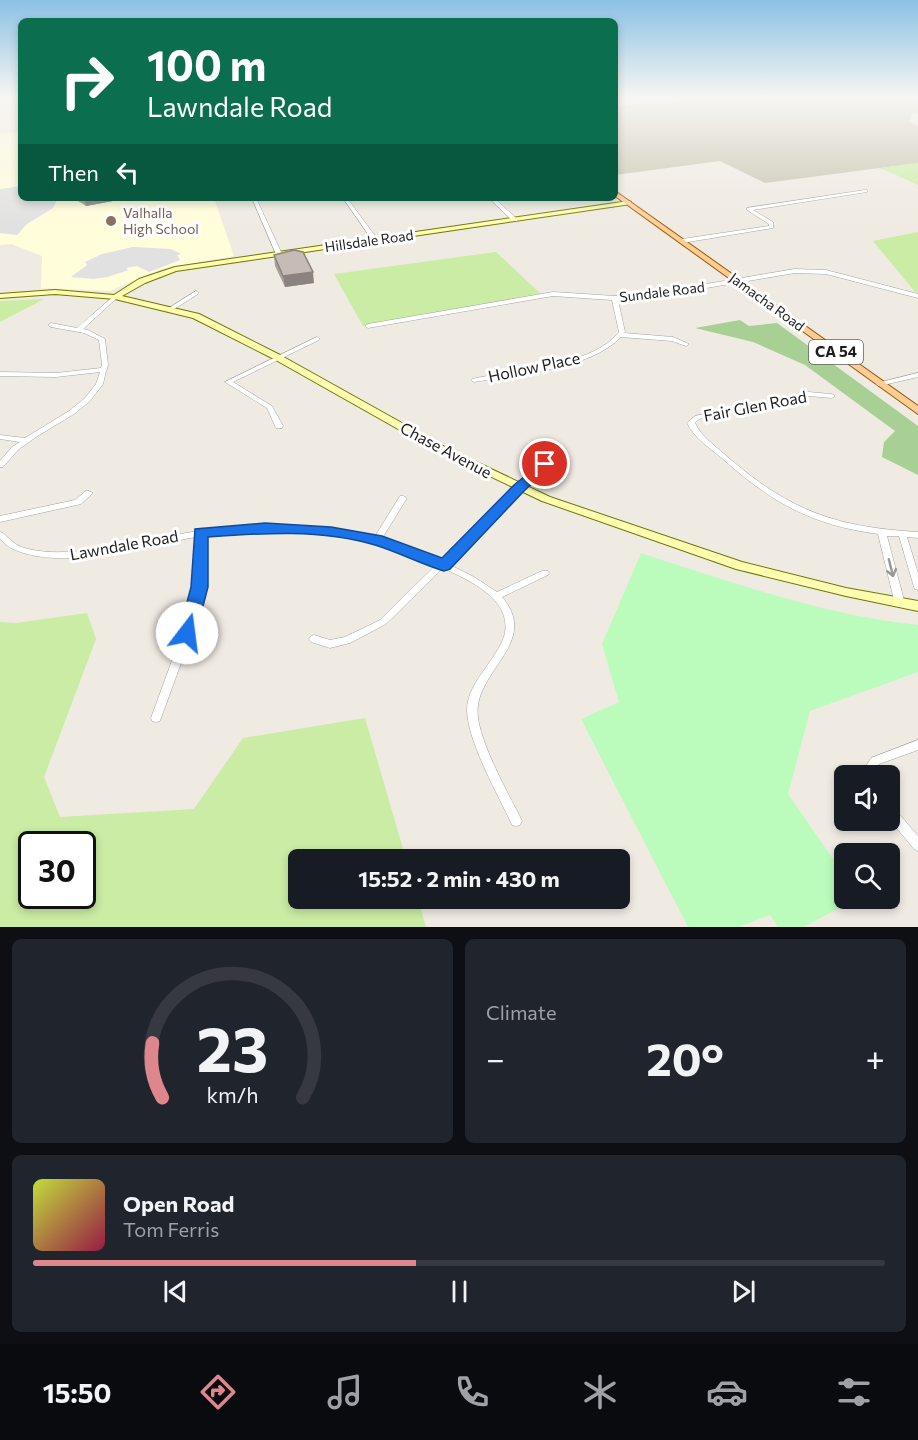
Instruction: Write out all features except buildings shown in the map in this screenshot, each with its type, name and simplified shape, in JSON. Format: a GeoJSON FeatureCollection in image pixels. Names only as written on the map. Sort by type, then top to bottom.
{"type":"FeatureCollection","features":[{"type":"Feature","properties":{"kind":"main road","name":"Jamacha Road"},"geometry":{"type":"LineString","coordinates":[[618,195],[918,411]]}},
{"type":"Feature","properties":{"kind":"main road","name":"Hillsdale Road"},"geometry":{"type":"LineString","coordinates":[[115,297],[142,281],[175,269],[629,203]]}},
{"type":"Feature","properties":{"kind":"main road","name":"Chase Avenue"},"geometry":{"type":"LineString","coordinates":[[0,296],[55,292],[115,297],[172,308],[227,330],[441,449],[519,488],[740,566],[900,604],[918,606]]}},
{"type":"Feature","properties":{"kind":"street"},"geometry":{"type":"LineString","coordinates":[[682,241],[771,227],[771,223],[749,209],[865,190]]}},
{"type":"Feature","properties":{"kind":"street"},"geometry":{"type":"LineString","coordinates":[[255,201],[279,254]]}},
{"type":"Feature","properties":{"kind":"street"},"geometry":{"type":"LineString","coordinates":[[347,201],[375,240]]}},
{"type":"Feature","properties":{"kind":"street"},"geometry":{"type":"LineString","coordinates":[[494,201],[515,220]]}},
{"type":"Feature","properties":{"kind":"street","name":"Sundale Road"},"geometry":{"type":"LineString","coordinates":[[368,326],[553,294],[615,298],[647,297],[795,271],[817,271],[918,296]]}},
{"type":"Feature","properties":{"kind":"street"},"geometry":{"type":"LineString","coordinates":[[172,308],[196,293]]}},
{"type":"Feature","properties":{"kind":"street"},"geometry":{"type":"LineString","coordinates":[[79,329],[115,297]]}},
{"type":"Feature","properties":{"kind":"street"},"geometry":{"type":"LineString","coordinates":[[615,298],[621,335],[673,339],[686,344]]}},
{"type":"Feature","properties":{"kind":"street"},"geometry":{"type":"LineString","coordinates":[[0,465],[22,440],[88,401],[102,384],[105,352],[102,339],[79,329],[51,325]]}},
{"type":"Feature","properties":{"kind":"street","name":"Hollow Place"},"geometry":{"type":"LineString","coordinates":[[474,380],[577,359],[614,342],[621,335]]}},
{"type":"Feature","properties":{"kind":"street"},"geometry":{"type":"LineString","coordinates":[[279,426],[270,407],[228,382],[317,339]]}},
{"type":"Feature","properties":{"kind":"street"},"geometry":{"type":"LineString","coordinates":[[0,374],[56,375],[105,369]]}},
{"type":"Feature","properties":{"kind":"street"},"geometry":{"type":"LineString","coordinates":[[879,384],[918,375]]}},
{"type":"Feature","properties":{"kind":"street","name":"Fair Glen Road"},"geometry":{"type":"LineString","coordinates":[[832,396],[808,394],[698,417],[691,423],[748,479],[778,500],[829,521],[882,532],[918,535]]}},
{"type":"Feature","properties":{"kind":"street"},"geometry":{"type":"LineString","coordinates":[[0,437],[22,440]]}},
{"type":"Feature","properties":{"kind":"street"},"geometry":{"type":"LineString","coordinates":[[314,639],[330,644],[375,628],[444,565],[545,464]]}},
{"type":"Feature","properties":{"kind":"street"},"geometry":{"type":"LineString","coordinates":[[0,519],[78,502],[89,493]]}},
{"type":"Feature","properties":{"kind":"street"},"geometry":{"type":"LineString","coordinates":[[377,540],[403,498]]}},
{"type":"Feature","properties":{"kind":"street","name":"Lawndale Road"},"geometry":{"type":"LineString","coordinates":[[0,535],[20,550],[58,556],[200,532],[287,528],[331,532],[377,540],[444,565],[496,596]]}},
{"type":"Feature","properties":{"kind":"street"},"geometry":{"type":"LineString","coordinates":[[156,718],[187,633],[200,587],[200,532]]}},
{"type":"Feature","properties":{"kind":"street"},"geometry":{"type":"LineString","coordinates":[[882,532],[900,604]]}},
{"type":"Feature","properties":{"kind":"street"},"geometry":{"type":"LineString","coordinates":[[902,534],[918,586]]}},
{"type":"Feature","properties":{"kind":"street"},"geometry":{"type":"LineString","coordinates":[[516,820],[477,734],[472,715],[476,692],[509,638],[509,616],[496,596],[545,573]]}},
{"type":"Feature","properties":{"kind":"street"},"geometry":{"type":"LineString","coordinates":[[871,765],[875,761],[918,745]]}},
{"type":"Feature","properties":{"kind":"street"},"geometry":{"type":"LineString","coordinates":[[900,823],[918,844]]}},
{"type":"Feature","properties":{"kind":"shaded area","name":"Valhalla High School"},"geometry":{"type":"Polygon","coordinates":[[[0,141],[18,141],[18,201],[215,201],[234,256],[161,269],[110,291],[41,288],[42,256],[11,244],[0,245],[0,141]]]}},
{"type":"Feature","properties":{"kind":"shaded area"},"geometry":{"type":"Polygon","coordinates":[[[618,141],[918,141],[918,163],[765,183],[720,161],[618,175],[618,141]]]}},
{"type":"Feature","properties":{"kind":"shaded area"},"geometry":{"type":"Polygon","coordinates":[[[18,186],[18,201],[56,202],[53,208],[27,224],[17,235],[0,233],[0,189],[18,186]]]}},
{"type":"Feature","properties":{"kind":"shaded area"},"geometry":{"type":"Polygon","coordinates":[[[133,247],[171,249],[181,254],[177,255],[180,260],[149,272],[137,266],[126,268],[128,270],[107,277],[94,279],[71,277],[87,265],[85,262],[102,254],[133,247]]]}},
{"type":"Feature","properties":{"kind":"green space"},"geometry":{"type":"Polygon","coordinates":[[[918,163],[918,185],[880,168],[918,163]]]}},
{"type":"Feature","properties":{"kind":"green space"},"geometry":{"type":"Polygon","coordinates":[[[918,232],[918,292],[916,293],[873,241],[918,232]]]}},
{"type":"Feature","properties":{"kind":"green space"},"geometry":{"type":"Polygon","coordinates":[[[496,252],[543,296],[363,326],[334,274],[496,252]]]}},
{"type":"Feature","properties":{"kind":"green space"},"geometry":{"type":"Polygon","coordinates":[[[44,299],[0,322],[0,301],[44,299]]]}},
{"type":"Feature","properties":{"kind":"green space"},"geometry":{"type":"Polygon","coordinates":[[[740,320],[749,326],[777,323],[918,426],[918,475],[882,457],[884,442],[895,431],[805,365],[753,342],[695,328],[740,320]]]}},
{"type":"Feature","properties":{"kind":"green space"},"geometry":{"type":"Polygon","coordinates":[[[641,553],[743,586],[812,605],[847,614],[918,625],[918,672],[810,711],[788,794],[834,861],[834,909],[838,909],[803,927],[778,927],[770,915],[739,927],[688,927],[581,719],[619,702],[602,644],[641,553]]]}},
{"type":"Feature","properties":{"kind":"green space"},"geometry":{"type":"Polygon","coordinates":[[[87,613],[96,639],[44,777],[60,817],[194,809],[243,738],[365,718],[403,849],[288,849],[288,909],[421,909],[426,927],[0,927],[0,622],[16,623],[87,613]]]}},
{"type":"Feature","properties":{"kind":"place","name":"Valhalla High School"},"geometry":{"type":"Point","coordinates":[111,221]}},
{"type":"Feature","properties":{"kind":"route"},"geometry":{"type":"LineString","coordinates":[[187,633],[200,587],[200,532],[265,528],[331,532],[377,540],[444,565],[545,464]]}}]}
